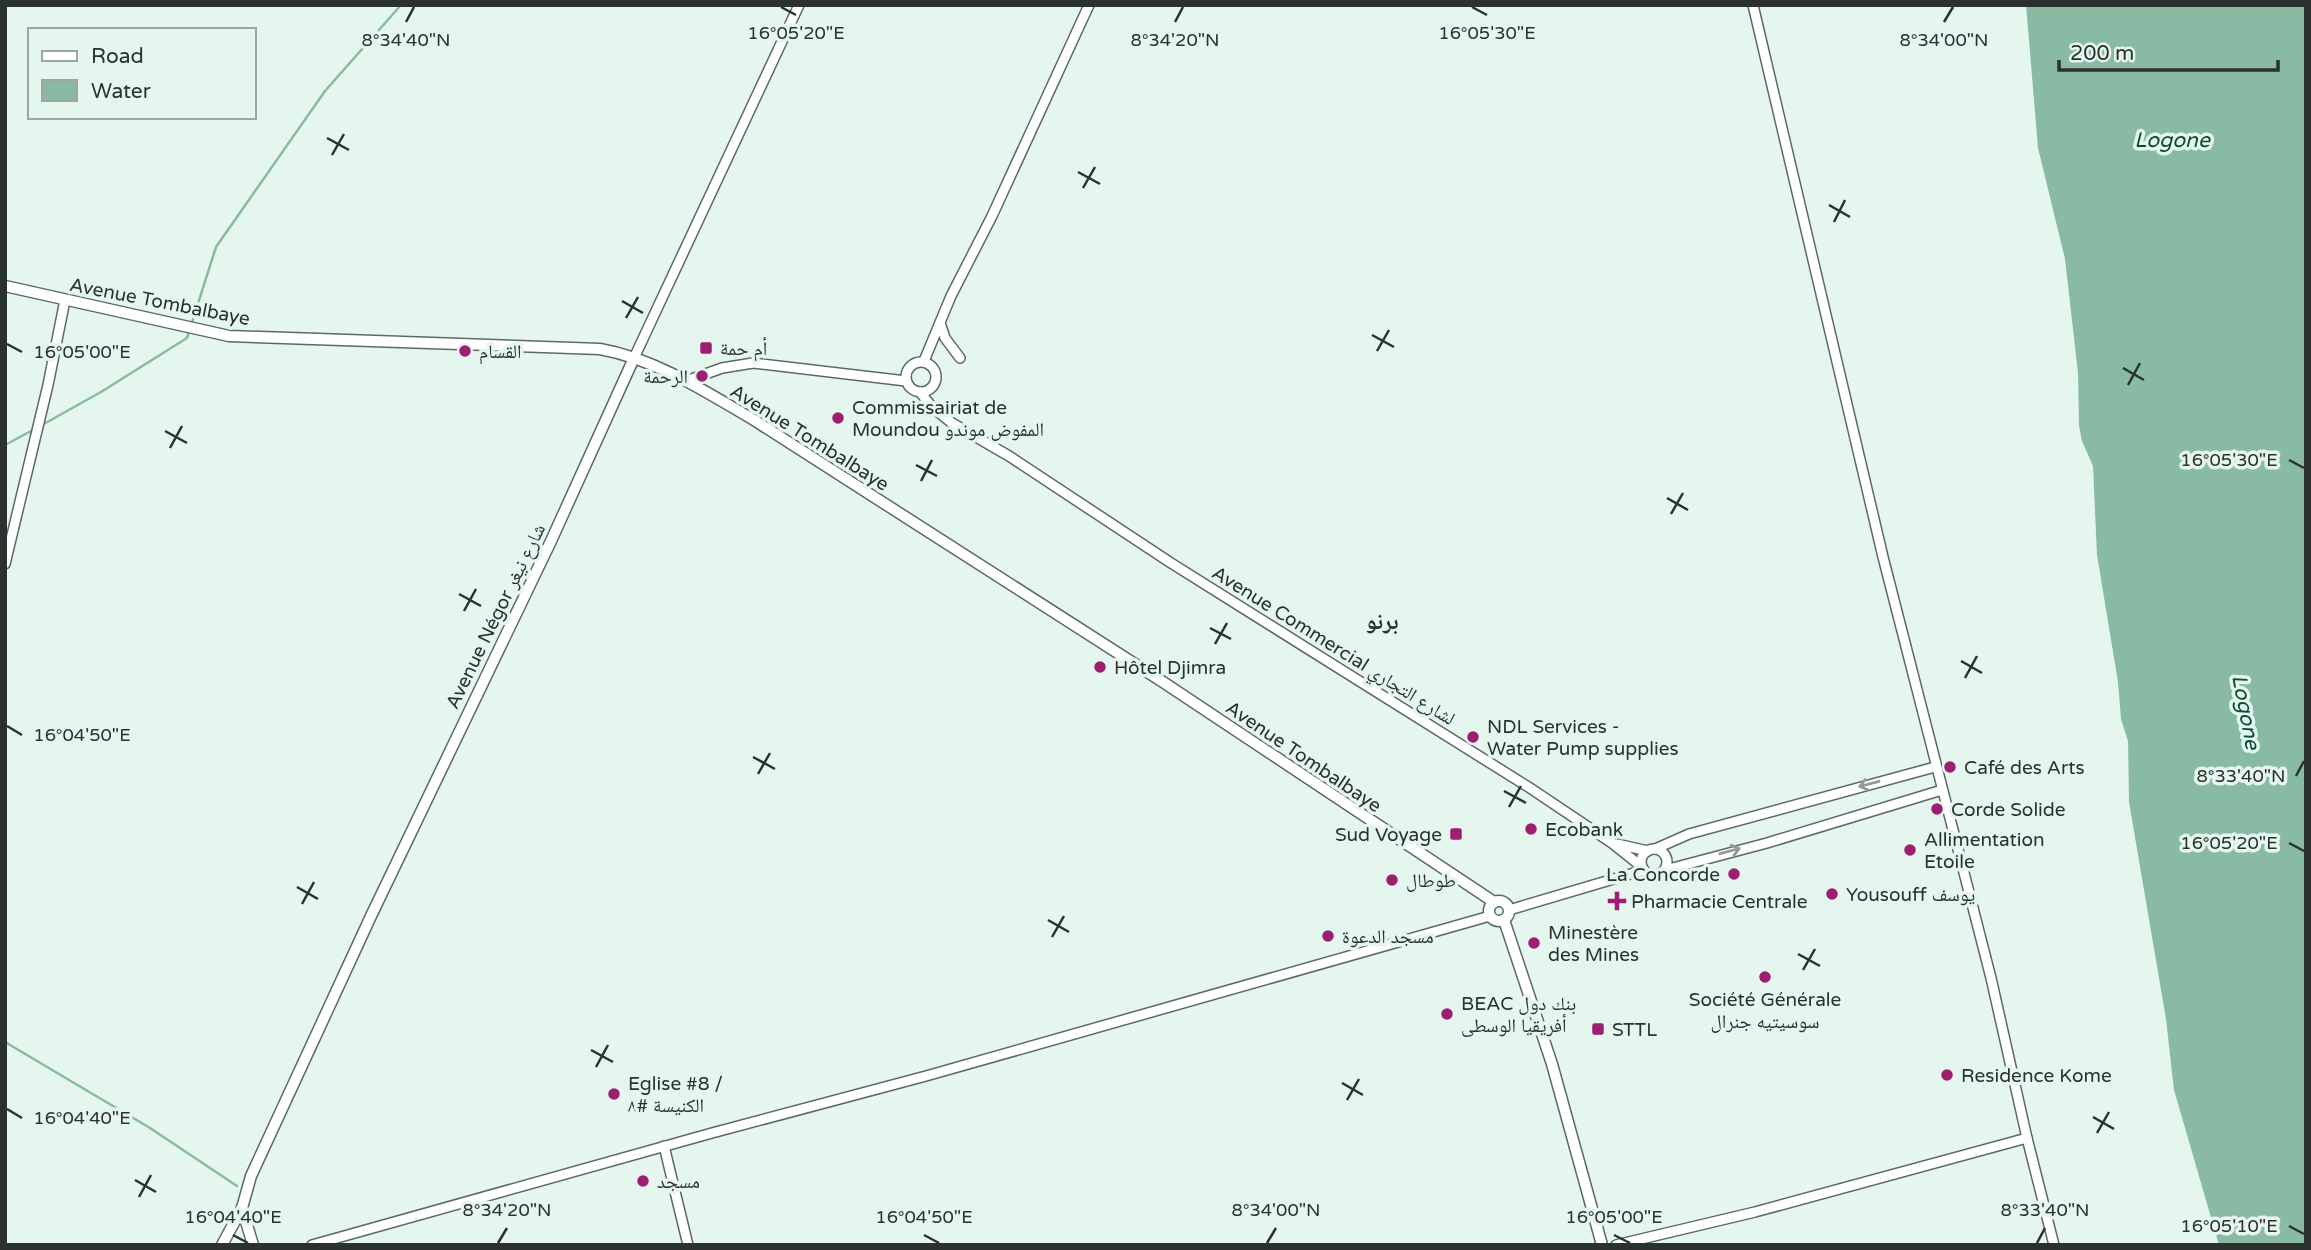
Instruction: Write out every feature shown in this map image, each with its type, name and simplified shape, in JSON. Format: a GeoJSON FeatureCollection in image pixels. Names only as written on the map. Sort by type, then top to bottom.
{"type":"FeatureCollection","features":[{"type":"Feature","properties":{"kind":"main road","name":"Avenue Tombalbaye"},"geometry":{"type":"LineString","coordinates":[[5,286],[198,330],[258,338],[600,349],[634,358],[686,381],[754,420],[1163,682],[1494,902]]}},
{"type":"Feature","properties":{"kind":"main road","name":"Avenue Négor شارع نيغر"},"geometry":{"type":"LineString","coordinates":[[222,1245],[242,1208],[251,1177],[362,933],[551,541],[634,358]]}},
{"type":"Feature","properties":{"kind":"main road"},"geometry":{"type":"LineString","coordinates":[[1504,920],[1496,921],[1490,916],[1489,908],[1494,902],[1504,902],[1509,910],[1504,920],[1552,1064],[1602,1245]]}},
{"type":"Feature","properties":{"kind":"main road"},"geometry":{"type":"LineString","coordinates":[[242,1208],[253,1245]]}},
{"type":"Feature","properties":{"kind":"street","name":"Avenue Négor شارع نيغر"},"geometry":{"type":"LineString","coordinates":[[634,358],[799,5]]}},
{"type":"Feature","properties":{"kind":"street"},"geometry":{"type":"LineString","coordinates":[[924,361],[1088,5]]}},
{"type":"Feature","properties":{"kind":"street"},"geometry":{"type":"LineString","coordinates":[[1753,5],[1832,346],[1935,767],[1991,978],[2026,1138],[2054,1245]]}},
{"type":"Feature","properties":{"kind":"street"},"geometry":{"type":"LineString","coordinates":[[5,564],[65,300]]}},
{"type":"Feature","properties":{"kind":"street"},"geometry":{"type":"LineString","coordinates":[[940,323],[945,338],[960,358]]}},
{"type":"Feature","properties":{"kind":"street"},"geometry":{"type":"LineString","coordinates":[[686,381],[722,368],[753,363],[906,381],[912,389],[920,392],[932,388],[936,377],[932,365],[919,361],[909,366],[906,381]]}},
{"type":"Feature","properties":{"kind":"street","name":"Avenue Commercial لشارع التجاري"},"geometry":{"type":"LineString","coordinates":[[920,392],[932,407],[952,423],[1530,788],[1612,843],[1643,868]]}},
{"type":"Feature","properties":{"kind":"street"},"geometry":{"type":"LineString","coordinates":[[1643,868],[1641,859],[1651,850],[1689,834],[1935,767]]}},
{"type":"Feature","properties":{"kind":"street"},"geometry":{"type":"LineString","coordinates":[[1509,910],[1643,868],[1656,875],[1665,870],[1767,843],[1942,790]]}},
{"type":"Feature","properties":{"kind":"street"},"geometry":{"type":"LineString","coordinates":[[1612,843],[1664,854],[1667,864],[1665,870]]}},
{"type":"Feature","properties":{"kind":"street"},"geometry":{"type":"LineString","coordinates":[[312,1245],[926,1076],[1490,916]]}},
{"type":"Feature","properties":{"kind":"street"},"geometry":{"type":"LineString","coordinates":[[1616,1245],[1755,1212],[2026,1138]]}},
{"type":"Feature","properties":{"kind":"street"},"geometry":{"type":"LineString","coordinates":[[664,1146],[688,1245]]}},
{"type":"Feature","properties":{"kind":"water","name":"Logone"},"geometry":{"type":"Polygon","coordinates":[[[2026,5],[2306,5],[2306,1245],[2219,1245],[2174,1090],[2166,1019],[2129,802],[2128,741],[2121,719],[2118,682],[2097,555],[2093,466],[2082,441],[2079,426],[2078,373],[2065,259],[2038,148],[2026,5]]]}},
{"type":"Feature","properties":{"kind":"waterway"},"geometry":{"type":"LineString","coordinates":[[42,425],[187,338],[216,247],[325,91],[401,5]]}},
{"type":"Feature","properties":{"kind":"waterway"},"geometry":{"type":"LineString","coordinates":[[5,445],[33,430]]}},
{"type":"Feature","properties":{"kind":"waterway"},"geometry":{"type":"LineString","coordinates":[[5,1042],[150,1128],[237,1186]]}},
{"type":"Feature","properties":{"kind":"place","name":"أم حمة"},"geometry":{"type":"Point","coordinates":[706,348]}},
{"type":"Feature","properties":{"kind":"place","name":"القسام"},"geometry":{"type":"Point","coordinates":[465,351]}},
{"type":"Feature","properties":{"kind":"place","name":"الرحمة"},"geometry":{"type":"Point","coordinates":[702,376]}},
{"type":"Feature","properties":{"kind":"place","name":"Commissairiat de Moundou المفوض موندو"},"geometry":{"type":"Point","coordinates":[838,418]}},
{"type":"Feature","properties":{"kind":"place","name":"Hôtel Djimra"},"geometry":{"type":"Point","coordinates":[1100,667]}},
{"type":"Feature","properties":{"kind":"place","name":"NDL Services - Water Pump supplies"},"geometry":{"type":"Point","coordinates":[1473,737]}},
{"type":"Feature","properties":{"kind":"place","name":"Café des Arts"},"geometry":{"type":"Point","coordinates":[1950,767]}},
{"type":"Feature","properties":{"kind":"place","name":"Corde Solide"},"geometry":{"type":"Point","coordinates":[1937,809]}},
{"type":"Feature","properties":{"kind":"place","name":"Ecobank"},"geometry":{"type":"Point","coordinates":[1531,829]}},
{"type":"Feature","properties":{"kind":"place","name":"Sud Voyage"},"geometry":{"type":"Point","coordinates":[1456,834]}},
{"type":"Feature","properties":{"kind":"place","name":"Allimentation Etoile"},"geometry":{"type":"Point","coordinates":[1910,850]}},
{"type":"Feature","properties":{"kind":"place","name":"La Concorde"},"geometry":{"type":"Point","coordinates":[1734,874]}},
{"type":"Feature","properties":{"kind":"place","name":"طوطال"},"geometry":{"type":"Point","coordinates":[1392,880]}},
{"type":"Feature","properties":{"kind":"place","name":"Yousouff يوسف"},"geometry":{"type":"Point","coordinates":[1832,894]}},
{"type":"Feature","properties":{"kind":"place","name":"Pharmacie Centrale"},"geometry":{"type":"Point","coordinates":[1617,901]}},
{"type":"Feature","properties":{"kind":"place","name":"مسجد الدعوة"},"geometry":{"type":"Point","coordinates":[1328,936]}},
{"type":"Feature","properties":{"kind":"place","name":"Minestère des Mines"},"geometry":{"type":"Point","coordinates":[1534,943]}},
{"type":"Feature","properties":{"kind":"place","name":"Société Générale سوسيتيه جنرال"},"geometry":{"type":"Point","coordinates":[1765,977]}},
{"type":"Feature","properties":{"kind":"place","name":"BEAC بنك دول أفريقيا الوسطى"},"geometry":{"type":"Point","coordinates":[1447,1014]}},
{"type":"Feature","properties":{"kind":"place","name":"STTL"},"geometry":{"type":"Point","coordinates":[1598,1029]}},
{"type":"Feature","properties":{"kind":"place","name":"Residence Kome"},"geometry":{"type":"Point","coordinates":[1947,1075]}},
{"type":"Feature","properties":{"kind":"place","name":"Eglise #8 / الكنيسة #٨"},"geometry":{"type":"Point","coordinates":[614,1094]}},
{"type":"Feature","properties":{"kind":"place","name":"مسجد"},"geometry":{"type":"Point","coordinates":[643,1181]}},
{"type":"Feature","properties":{"kind":"district","name":"برنو"},"geometry":{"type":"Point","coordinates":[1382,621]}}]}
